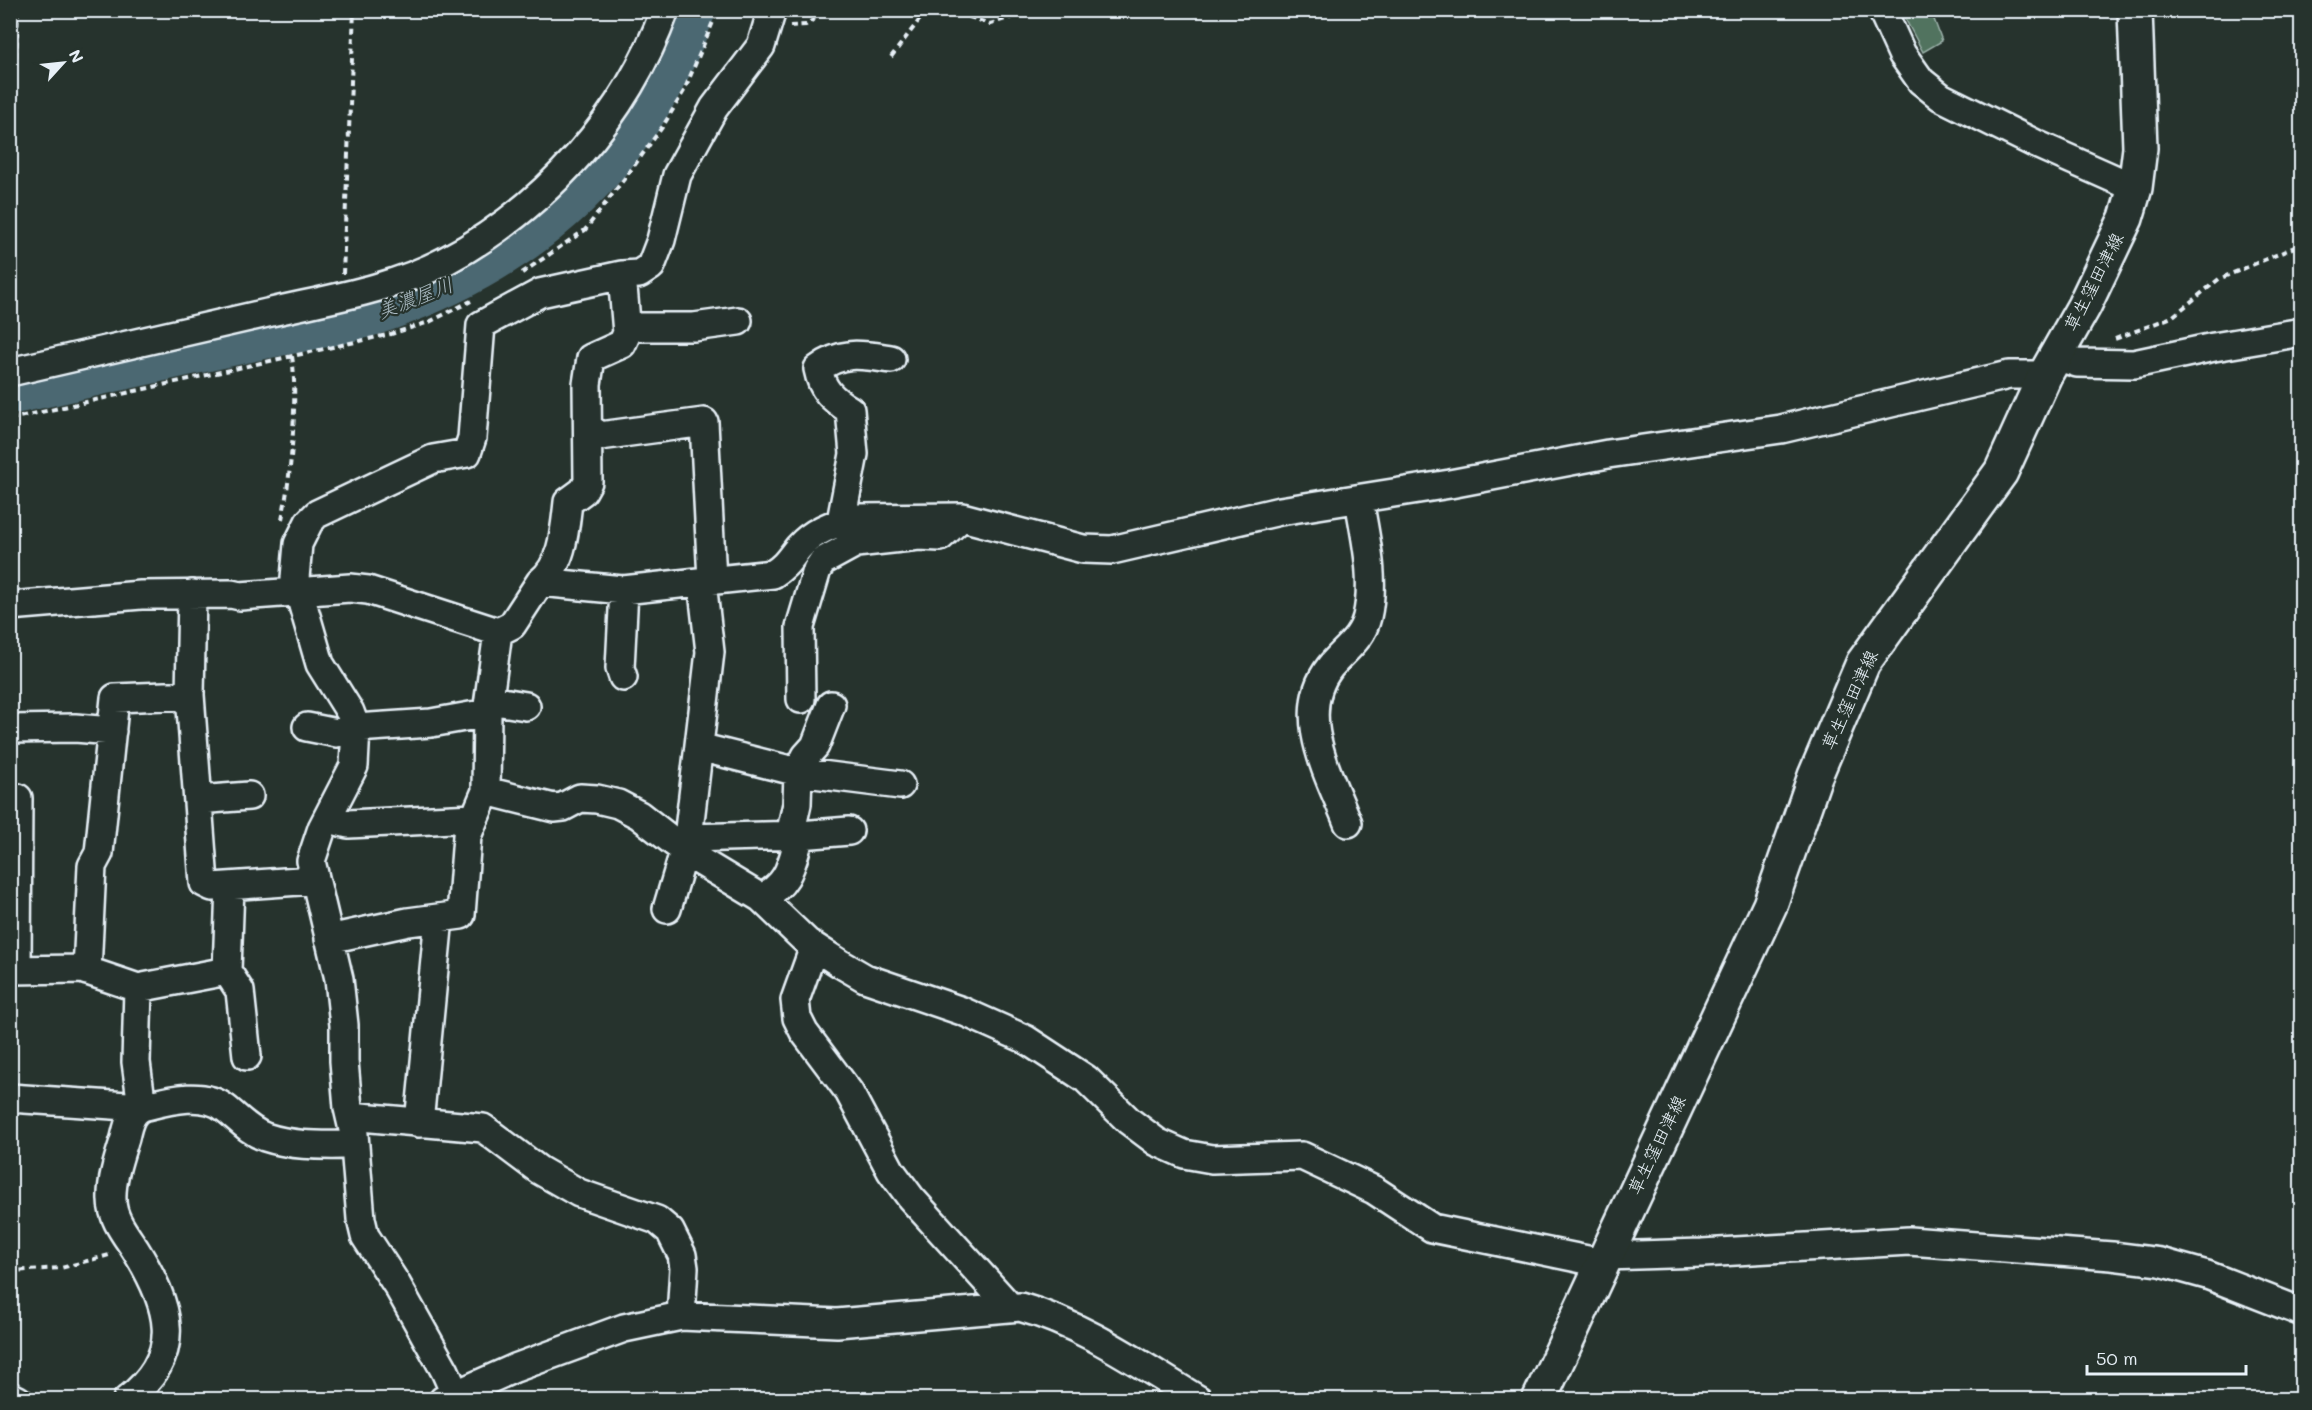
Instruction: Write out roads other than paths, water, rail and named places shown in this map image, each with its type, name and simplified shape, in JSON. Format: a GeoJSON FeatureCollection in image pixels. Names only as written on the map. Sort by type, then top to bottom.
{"type":"FeatureCollection","features":[{"type":"Feature","properties":{"kind":"main road","name":"草生窪田津線"},"geometry":{"type":"LineString","coordinates":[[1539,1400],[1770,905],[1815,776],[1863,663],[2001,472],[2050,365],[2103,270],[2126,218],[2135,188],[2140,127],[2135,10]]}},
{"type":"Feature","properties":{"kind":"street"},"geometry":{"type":"LineString","coordinates":[[10,372],[378,288],[445,261],[508,219],[546,189],[584,149],[616,106],[640,68],[665,10]]}},
{"type":"Feature","properties":{"kind":"street"},"geometry":{"type":"LineString","coordinates":[[1882,10],[1902,54],[1921,81],[1941,97],[1968,112],[2135,188]]}},
{"type":"Feature","properties":{"kind":"street"},"geometry":{"type":"LineString","coordinates":[[769,18],[761,46],[714,108],[677,175],[661,240],[651,266],[639,274],[622,275],[540,293],[481,325],[472,438],[467,453],[433,459],[317,514],[309,522],[298,544],[295,578],[297,591],[320,663],[350,712],[356,728],[354,766],[322,828],[311,861],[342,1002],[344,1060],[365,1236],[398,1285],[452,1398],[515,1368],[624,1328],[681,1316],[837,1323],[1010,1307],[1047,1315],[1074,1326],[1199,1400]]}},
{"type":"Feature","properties":{"kind":"street"},"geometry":{"type":"LineString","coordinates":[[10,606],[141,595],[240,596],[350,588],[368,590],[498,632],[512,625],[540,582],[548,577],[564,535],[568,502],[583,491],[588,482],[587,384],[591,358],[622,344],[627,333],[622,275]]}},
{"type":"Feature","properties":{"kind":"street"},"geometry":{"type":"LineString","coordinates":[[627,327],[694,327],[738,321]]}},
{"type":"Feature","properties":{"kind":"street"},"geometry":{"type":"LineString","coordinates":[[540,582],[624,590],[773,574],[786,566],[800,546],[815,534],[841,521],[858,518],[962,517],[1083,549],[1112,550],[1280,511],[1608,454],[1781,429],[2050,365],[2134,364],[2301,332]]}},
{"type":"Feature","properties":{"kind":"street"},"geometry":{"type":"LineString","coordinates":[[841,521],[854,454],[849,410],[833,399],[821,385],[818,369],[830,360],[846,354],[891,359]]}},
{"type":"Feature","properties":{"kind":"street"},"geometry":{"type":"LineString","coordinates":[[588,427],[600,436],[704,422],[710,652],[686,843],[667,909]]}},
{"type":"Feature","properties":{"kind":"street"},"geometry":{"type":"LineString","coordinates":[[1348,823],[1320,752],[1315,717],[1316,696],[1328,669],[1361,635],[1367,618],[1371,578],[1359,499]]}},
{"type":"Feature","properties":{"kind":"street"},"geometry":{"type":"LineString","coordinates":[[801,699],[800,627],[817,570],[823,561],[856,543],[919,536],[940,537],[962,517]]}},
{"type":"Feature","properties":{"kind":"street"},"geometry":{"type":"LineString","coordinates":[[623,677],[620,668],[624,590]]}},
{"type":"Feature","properties":{"kind":"street"},"geometry":{"type":"LineString","coordinates":[[192,594],[190,695],[204,883],[212,887],[314,880]]}},
{"type":"Feature","properties":{"kind":"street"},"geometry":{"type":"LineString","coordinates":[[329,939],[461,915],[467,836],[486,791],[489,707],[498,632]]}},
{"type":"Feature","properties":{"kind":"street"},"geometry":{"type":"LineString","coordinates":[[87,971],[92,866],[99,853],[115,698],[190,695]]}},
{"type":"Feature","properties":{"kind":"street"},"geometry":{"type":"LineString","coordinates":[[761,898],[777,890],[786,876],[795,835],[798,772],[806,756],[815,746],[831,705]]}},
{"type":"Feature","properties":{"kind":"street"},"geometry":{"type":"LineString","coordinates":[[306,727],[337,733],[356,728],[430,723],[489,707],[526,706]]}},
{"type":"Feature","properties":{"kind":"street"},"geometry":{"type":"LineString","coordinates":[[10,729],[75,728],[112,731]]}},
{"type":"Feature","properties":{"kind":"street"},"geometry":{"type":"LineString","coordinates":[[699,747],[798,772],[900,785]]}},
{"type":"Feature","properties":{"kind":"street"},"geometry":{"type":"LineString","coordinates":[[486,791],[554,808],[563,807],[580,798],[618,804],[686,843],[693,857],[761,898],[814,947],[865,978],[962,1011],[1025,1039],[1086,1079],[1129,1121],[1157,1142],[1184,1154],[1212,1159],[1302,1156],[1374,1190],[1432,1228],[1604,1259],[1909,1241],[2112,1256],[2160,1263],[2207,1275],[2301,1312]]}},
{"type":"Feature","properties":{"kind":"street"},"geometry":{"type":"LineString","coordinates":[[198,800],[249,796]]}},
{"type":"Feature","properties":{"kind":"street"},"geometry":{"type":"LineString","coordinates":[[18,798],[14,970],[87,971],[138,988],[227,971]]}},
{"type":"Feature","properties":{"kind":"street"},"geometry":{"type":"LineString","coordinates":[[328,819],[348,824],[474,818]]}},
{"type":"Feature","properties":{"kind":"street"},"geometry":{"type":"LineString","coordinates":[[686,843],[849,831]]}},
{"type":"Feature","properties":{"kind":"street"},"geometry":{"type":"LineString","coordinates":[[230,886],[227,971],[240,991],[247,1056]]}},
{"type":"Feature","properties":{"kind":"street"},"geometry":{"type":"LineString","coordinates":[[419,1123],[439,918]]}},
{"type":"Feature","properties":{"kind":"street"},"geometry":{"type":"LineString","coordinates":[[814,947],[795,1000],[797,1018],[804,1032],[849,1092],[891,1171],[911,1198],[1010,1307]]}},
{"type":"Feature","properties":{"kind":"street"},"geometry":{"type":"LineString","coordinates":[[138,988],[136,1062],[142,1107]]}},
{"type":"Feature","properties":{"kind":"street"},"geometry":{"type":"LineString","coordinates":[[10,1098],[142,1107],[180,1099],[208,1099],[222,1106],[253,1131],[264,1136],[299,1146],[355,1145]]}},
{"type":"Feature","properties":{"kind":"street"},"geometry":{"type":"LineString","coordinates":[[126,1400],[143,1387],[156,1372],[166,1347],[166,1323],[158,1288],[118,1224],[112,1201],[117,1166],[131,1117],[142,1107]]}},
{"type":"Feature","properties":{"kind":"street"},"geometry":{"type":"LineString","coordinates":[[350,1116],[483,1128],[539,1170],[579,1194],[657,1220],[670,1231],[682,1255],[684,1268],[681,1316]]}},
{"type":"Feature","properties":{"kind":"street"},"geometry":{"type":"LineString","coordinates":[[10,1396],[18,1400]]}},
{"type":"Feature","properties":{"kind":"waterway","name":"美濃屋川"},"geometry":{"type":"LineString","coordinates":[[10,396],[370,317],[441,290],[491,264],[537,233],[578,198],[615,158],[647,114],[674,64],[697,10]]}}]}
